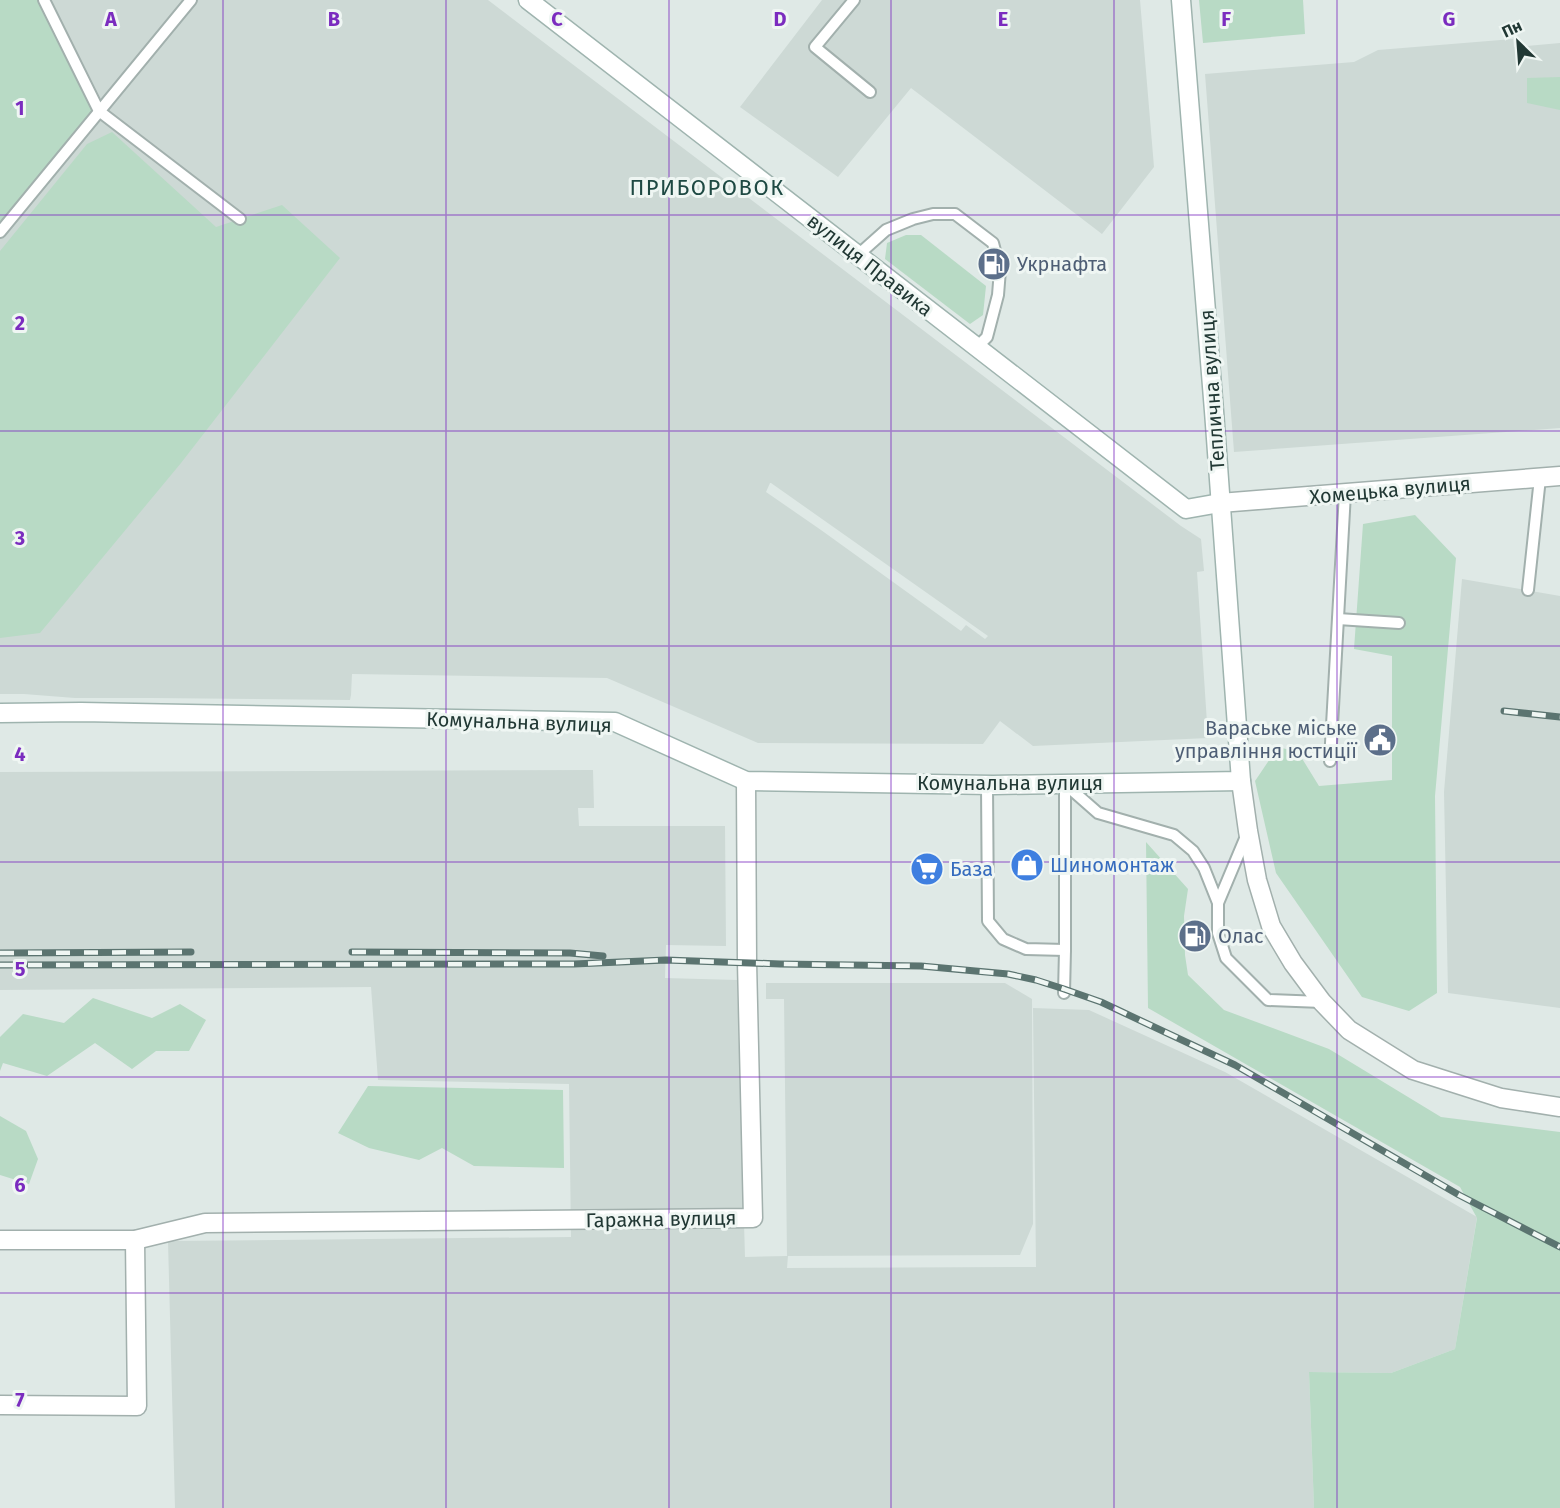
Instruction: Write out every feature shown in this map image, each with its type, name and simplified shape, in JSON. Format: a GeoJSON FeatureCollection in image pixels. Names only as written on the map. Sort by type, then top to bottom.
{"type":"FeatureCollection","features":[{"type":"Feature","properties":{"kind":"street","name":"вулиця Правика"},"geometry":{"type":"LineString","coordinates":[[528,0],[1186,509],[1220,503]]}},
{"type":"Feature","properties":{"kind":"street","name":"Теплична вулиця"},"geometry":{"type":"LineString","coordinates":[[1181,0],[1241,781],[1257,880],[1271,926],[1293,963],[1322,1002],[1348,1030],[1413,1070],[1501,1098],[1560,1107]]}},
{"type":"Feature","properties":{"kind":"street","name":"Хомецька вулиця"},"geometry":{"type":"LineString","coordinates":[[1220,503],[1560,476]]}},
{"type":"Feature","properties":{"kind":"street","name":"Комунальна вулиця"},"geometry":{"type":"LineString","coordinates":[[0,713],[81,712],[615,722],[746,781],[987,785],[1241,781]]}},
{"type":"Feature","properties":{"kind":"street","name":"Гаражна вулиця"},"geometry":{"type":"LineString","coordinates":[[135,1240],[206,1223],[753,1218],[747,963],[746,781]]}},
{"type":"Feature","properties":{"kind":"street"},"geometry":{"type":"LineString","coordinates":[[0,1240],[135,1240],[137,1406],[0,1405]]}},
{"type":"Feature","properties":{"kind":"lane"},"geometry":{"type":"LineString","coordinates":[[44,0],[99,111],[240,219]]}},
{"type":"Feature","properties":{"kind":"lane"},"geometry":{"type":"LineString","coordinates":[[0,232],[191,0]]}},
{"type":"Feature","properties":{"kind":"lane"},"geometry":{"type":"LineString","coordinates":[[854,0],[815,47],[870,92]]}},
{"type":"Feature","properties":{"kind":"lane"},"geometry":{"type":"LineString","coordinates":[[858,255],[886,230],[933,214],[955,214],[974,228],[993,243],[1000,270],[998,295],[987,337],[977,347]]}},
{"type":"Feature","properties":{"kind":"lane"},"geometry":{"type":"LineString","coordinates":[[1528,590],[1540,478]]}},
{"type":"Feature","properties":{"kind":"lane"},"geometry":{"type":"LineString","coordinates":[[1330,761],[1345,493]]}},
{"type":"Feature","properties":{"kind":"lane"},"geometry":{"type":"LineString","coordinates":[[1338,619],[1399,623]]}},
{"type":"Feature","properties":{"kind":"lane"},"geometry":{"type":"LineString","coordinates":[[1065,783],[1098,813],[1174,836],[1193,851],[1204,868],[1218,903],[1218,933],[1226,958],[1268,1000],[1322,1002]]}},
{"type":"Feature","properties":{"kind":"lane"},"geometry":{"type":"LineString","coordinates":[[1064,993],[1065,783]]}},
{"type":"Feature","properties":{"kind":"lane"},"geometry":{"type":"LineString","coordinates":[[987,785],[988,921],[1003,939],[1026,949],[1065,950]]}},
{"type":"Feature","properties":{"kind":"lane"},"geometry":{"type":"LineString","coordinates":[[1218,903],[1248,831]]}},
{"type":"Feature","properties":{"kind":"shaded area"},"geometry":{"type":"Polygon","coordinates":[[[0,0],[488,0],[1201,539],[1204,571],[1197,572],[1208,738],[1033,746],[1000,721],[983,744],[758,743],[607,678],[352,674],[350,700],[75,698],[0,694],[0,0]],[[771,483],[766,492],[961,631],[966,625],[985,639],[988,636],[771,483]]]}},
{"type":"Feature","properties":{"kind":"shaded area"},"geometry":{"type":"Polygon","coordinates":[[[822,0],[1140,0],[1154,167],[1102,234],[911,88],[838,177],[740,107],[822,0]]]}},
{"type":"Feature","properties":{"kind":"shaded area"},"geometry":{"type":"Polygon","coordinates":[[[1513,39],[1514,47],[1560,43],[1560,428],[1234,452],[1205,74],[1354,62],[1378,50],[1513,39]]]}},
{"type":"Feature","properties":{"kind":"shaded area"},"geometry":{"type":"Polygon","coordinates":[[[1462,579],[1560,596],[1560,1008],[1448,993],[1444,792],[1462,579]]]}},
{"type":"Feature","properties":{"kind":"shaded area"},"geometry":{"type":"Polygon","coordinates":[[[593,770],[594,808],[578,808],[579,826],[725,826],[726,946],[666,945],[665,978],[737,980],[745,1257],[787,1256],[784,999],[766,999],[766,983],[1005,983],[1032,999],[1033,1224],[1020,1255],[788,1256],[787,1268],[1036,1267],[1033,1008],[1089,1010],[1225,1072],[1477,1217],[1455,1349],[1391,1373],[1309,1372],[1314,1508],[175,1508],[168,1241],[571,1237],[569,1084],[378,1080],[371,987],[0,990],[0,772],[593,770]]]}},
{"type":"Feature","properties":{"kind":"green space"},"geometry":{"type":"Polygon","coordinates":[[[0,0],[44,0],[99,111],[0,232],[0,0]]]}},
{"type":"Feature","properties":{"kind":"green space"},"geometry":{"type":"Polygon","coordinates":[[[1199,0],[1303,0],[1305,34],[1203,43],[1199,0]]]}},
{"type":"Feature","properties":{"kind":"green space"},"geometry":{"type":"Polygon","coordinates":[[[1560,77],[1560,110],[1527,103],[1527,78],[1560,77]]]}},
{"type":"Feature","properties":{"kind":"green space"},"geometry":{"type":"Polygon","coordinates":[[[112,132],[216,227],[282,205],[340,258],[181,463],[40,633],[0,638],[0,251],[87,144],[112,132]]]}},
{"type":"Feature","properties":{"kind":"green space"},"geometry":{"type":"Polygon","coordinates":[[[906,235],[921,235],[986,286],[983,315],[970,324],[885,259],[887,243],[906,235]]]}},
{"type":"Feature","properties":{"kind":"green space"},"geometry":{"type":"Polygon","coordinates":[[[1415,515],[1456,558],[1435,796],[1437,993],[1409,1011],[1362,997],[1276,873],[1255,781],[1278,747],[1298,752],[1319,786],[1392,780],[1392,656],[1354,649],[1363,524],[1415,515]]]}},
{"type":"Feature","properties":{"kind":"green space"},"geometry":{"type":"Polygon","coordinates":[[[1146,842],[1188,889],[1184,916],[1188,975],[1224,1010],[1329,1049],[1441,1117],[1560,1132],[1560,1508],[1314,1508],[1309,1372],[1391,1373],[1455,1349],[1477,1218],[1460,1187],[1148,1008],[1146,842]]]}},
{"type":"Feature","properties":{"kind":"green space"},"geometry":{"type":"Polygon","coordinates":[[[93,998],[152,1018],[180,1004],[206,1020],[189,1051],[156,1051],[132,1069],[95,1043],[47,1076],[3,1063],[0,1071],[0,1037],[23,1014],[64,1023],[93,998]]]}},
{"type":"Feature","properties":{"kind":"green space"},"geometry":{"type":"Polygon","coordinates":[[[368,1086],[563,1090],[564,1168],[474,1166],[442,1148],[419,1160],[369,1148],[338,1133],[368,1086]]]}},
{"type":"Feature","properties":{"kind":"green space"},"geometry":{"type":"Polygon","coordinates":[[[0,1116],[26,1131],[38,1159],[29,1184],[0,1175],[0,1116]]]}},
{"type":"Feature","properties":{"kind":"railway"},"geometry":{"type":"LineString","coordinates":[[1504,711],[1560,717]]}},
{"type":"Feature","properties":{"kind":"railway"},"geometry":{"type":"LineString","coordinates":[[0,953],[191,952]]}},
{"type":"Feature","properties":{"kind":"railway"},"geometry":{"type":"LineString","coordinates":[[352,952],[570,953],[603,956]]}},
{"type":"Feature","properties":{"kind":"railway"},"geometry":{"type":"LineString","coordinates":[[0,965],[574,964],[666,960],[921,966],[1008,974],[1036,980],[1101,1002],[1235,1065],[1459,1195],[1560,1247]]}},
{"type":"Feature","properties":{"kind":"place","name":"Укрнафта"},"geometry":{"type":"Point","coordinates":[994,264]}},
{"type":"Feature","properties":{"kind":"place","name":"Вараське міське управління юстиції"},"geometry":{"type":"Point","coordinates":[1380,740]}},
{"type":"Feature","properties":{"kind":"place","name":"Шиномонтаж"},"geometry":{"type":"Point","coordinates":[1027,865]}},
{"type":"Feature","properties":{"kind":"place","name":"База"},"geometry":{"type":"Point","coordinates":[927,869]}},
{"type":"Feature","properties":{"kind":"place","name":"Олас"},"geometry":{"type":"Point","coordinates":[1195,936]}},
{"type":"Feature","properties":{"kind":"district","name":"ПРИБОРОВОК"},"geometry":{"type":"Point","coordinates":[707,187]}}]}
